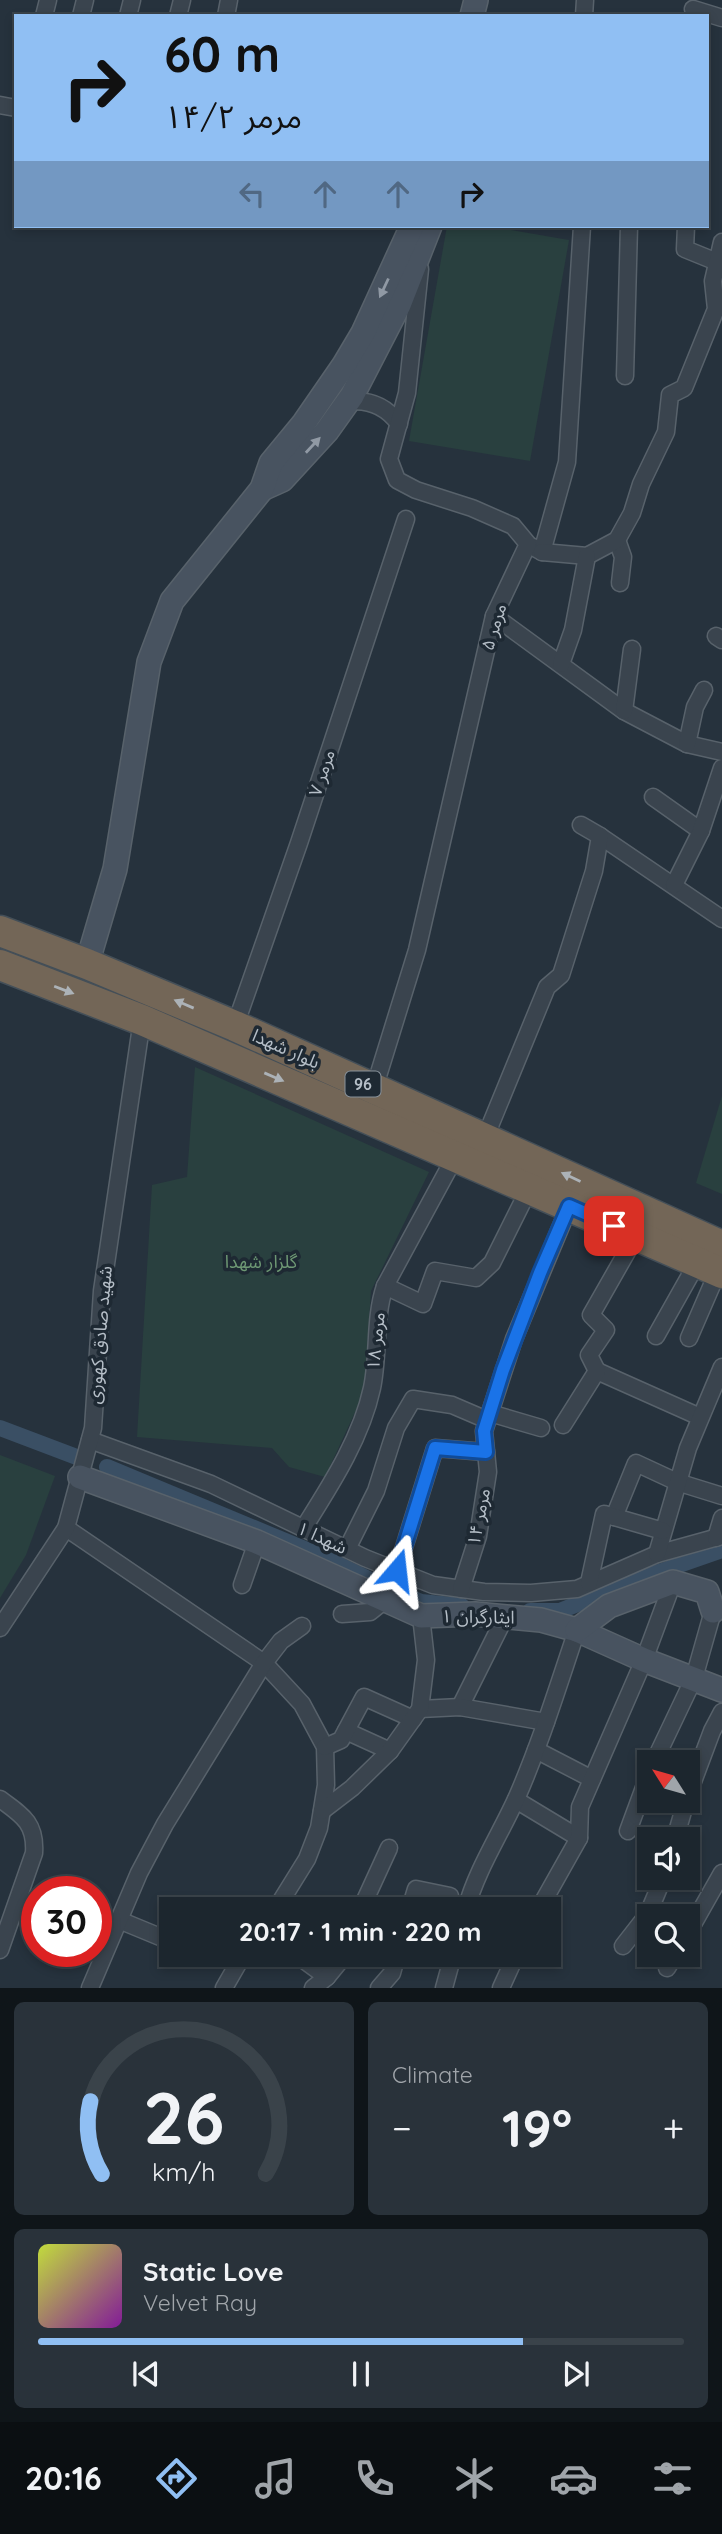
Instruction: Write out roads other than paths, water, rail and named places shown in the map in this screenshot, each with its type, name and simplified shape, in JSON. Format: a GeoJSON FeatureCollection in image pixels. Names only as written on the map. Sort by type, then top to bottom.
{"type":"FeatureCollection","features":[{"type":"Feature","properties":{"kind":"highway","name":"بلوار شهدا"},"geometry":{"type":"LineString","coordinates":[[0,931],[235,1026],[485,1138],[715,1263]]}},
{"type":"Feature","properties":{"kind":"highway","name":"بلوار شهدا"},"geometry":{"type":"LineString","coordinates":[[0,965],[142,1020],[456,1155],[636,1236],[715,1263]]}},
{"type":"Feature","properties":{"kind":"main road"},"geometry":{"type":"LineString","coordinates":[[262,489],[282,480],[327,431],[348,402],[389,326],[422,232]]}},
{"type":"Feature","properties":{"kind":"main road"},"geometry":{"type":"LineString","coordinates":[[86,964],[115,869],[149,662],[172,601],[262,489],[271,463],[304,423],[363,333],[422,232]]}},
{"type":"Feature","properties":{"kind":"main road","name":"ایثارگران ۱"},"geometry":{"type":"LineString","coordinates":[[80,1477],[257,1542],[421,1616],[475,1614],[541,1620],[577,1630],[644,1660],[722,1690]]}},
{"type":"Feature","properties":{"kind":"main road"},"geometry":{"type":"LineString","coordinates":[[577,1630],[609,1606],[673,1582],[707,1592],[713,1611]]}},
{"type":"Feature","properties":{"kind":"street"},"geometry":{"type":"LineString","coordinates":[[693,9],[722,18]]}},
{"type":"Feature","properties":{"kind":"street","name":"مرمر ۵"},"geometry":{"type":"LineString","coordinates":[[374,1089],[418,950],[495,616],[535,548],[567,462],[582,228]]}},
{"type":"Feature","properties":{"kind":"street"},"geometry":{"type":"LineString","coordinates":[[625,376],[629,228]]}},
{"type":"Feature","properties":{"kind":"street"},"geometry":{"type":"LineString","coordinates":[[685,228],[685,249],[717,262]]}},
{"type":"Feature","properties":{"kind":"street"},"geometry":{"type":"LineString","coordinates":[[422,232],[407,393],[389,459],[397,480],[416,490],[472,508],[513,526],[535,548],[587,556],[617,540],[632,513],[666,432],[670,395],[684,388],[716,309],[713,281],[722,242]]}},
{"type":"Feature","properties":{"kind":"street"},"geometry":{"type":"LineString","coordinates":[[348,402],[375,404],[388,412],[399,424]]}},
{"type":"Feature","properties":{"kind":"street","name":"مرمر ۷"},"geometry":{"type":"LineString","coordinates":[[235,1026],[406,519]]}},
{"type":"Feature","properties":{"kind":"street"},"geometry":{"type":"LineString","coordinates":[[617,540],[623,557],[620,583]]}},
{"type":"Feature","properties":{"kind":"street"},"geometry":{"type":"LineString","coordinates":[[561,664],[573,630],[587,556]]}},
{"type":"Feature","properties":{"kind":"street"},"geometry":{"type":"LineString","coordinates":[[495,616],[624,711],[687,744],[722,752]]}},
{"type":"Feature","properties":{"kind":"street"},"geometry":{"type":"LineString","coordinates":[[624,711],[632,649]]}},
{"type":"Feature","properties":{"kind":"street"},"geometry":{"type":"LineString","coordinates":[[687,744],[695,707],[704,690]]}},
{"type":"Feature","properties":{"kind":"street"},"geometry":{"type":"LineString","coordinates":[[674,885],[701,831],[722,768]]}},
{"type":"Feature","properties":{"kind":"street"},"geometry":{"type":"LineString","coordinates":[[653,797],[701,831]]}},
{"type":"Feature","properties":{"kind":"street"},"geometry":{"type":"LineString","coordinates":[[581,825],[722,919]]}},
{"type":"Feature","properties":{"kind":"street"},"geometry":{"type":"LineString","coordinates":[[485,1138],[547,987],[561,975],[594,871],[600,836]]}},
{"type":"Feature","properties":{"kind":"street","name":"شهید صادق کهوری"},"geometry":{"type":"LineString","coordinates":[[0,1628],[66,1528],[93,1428],[102,1292],[142,1020]]}},
{"type":"Feature","properties":{"kind":"street","name":"مرمر ۱۸"},"geometry":{"type":"LineString","coordinates":[[303,1529],[331,1483],[361,1423],[372,1388],[380,1300],[385,1286],[456,1155]]}},
{"type":"Feature","properties":{"kind":"street"},"geometry":{"type":"LineString","coordinates":[[385,1286],[424,1304],[435,1271],[476,1278],[492,1262],[529,1189]]}},
{"type":"Feature","properties":{"kind":"street","name":"مرمر ۱۴"},"geometry":{"type":"LineString","coordinates":[[461,1589],[478,1536],[488,1472],[484,1431],[514,1339],[569,1206]]}},
{"type":"Feature","properties":{"kind":"street"},"geometry":{"type":"LineString","coordinates":[[636,1236],[591,1315],[607,1330],[589,1355],[597,1371],[700,1417]]}},
{"type":"Feature","properties":{"kind":"street"},"geometry":{"type":"LineString","coordinates":[[656,1336],[715,1263]]}},
{"type":"Feature","properties":{"kind":"street"},"geometry":{"type":"LineString","coordinates":[[689,1338],[715,1263]]}},
{"type":"Feature","properties":{"kind":"street"},"geometry":{"type":"LineString","coordinates":[[657,1555],[677,1482],[700,1417],[722,1367]]}},
{"type":"Feature","properties":{"kind":"street"},"geometry":{"type":"LineString","coordinates":[[563,1425],[597,1371]]}},
{"type":"Feature","properties":{"kind":"street"},"geometry":{"type":"LineString","coordinates":[[347,1549],[376,1491],[396,1428],[413,1399],[452,1405],[541,1428]]}},
{"type":"Feature","properties":{"kind":"street","name":"شهدا ۱"},"geometry":{"type":"LineString","coordinates":[[90,1440],[211,1485],[347,1549],[433,1585],[484,1592],[577,1588],[657,1555],[719,1537]]}},
{"type":"Feature","properties":{"kind":"street"},"geometry":{"type":"LineString","coordinates":[[397,1570],[435,1448],[486,1452]]}},
{"type":"Feature","properties":{"kind":"street"},"geometry":{"type":"LineString","coordinates":[[614,1517],[636,1464],[677,1482],[722,1496]]}},
{"type":"Feature","properties":{"kind":"street"},"geometry":{"type":"LineString","coordinates":[[589,1583],[604,1514],[663,1531]]}},
{"type":"Feature","properties":{"kind":"street"},"geometry":{"type":"LineString","coordinates":[[719,1537],[722,1518]]}},
{"type":"Feature","properties":{"kind":"street"},"geometry":{"type":"LineString","coordinates":[[66,1528],[264,1663],[302,1704],[325,1747],[326,1786],[319,1828],[307,1859],[283,1897]]}},
{"type":"Feature","properties":{"kind":"street"},"geometry":{"type":"LineString","coordinates":[[242,1585],[257,1542]]}},
{"type":"Feature","properties":{"kind":"street"},"geometry":{"type":"LineString","coordinates":[[546,1897],[579,1838],[580,1807],[644,1660],[673,1582]]}},
{"type":"Feature","properties":{"kind":"street"},"geometry":{"type":"LineString","coordinates":[[342,1614],[370,1612],[385,1600]]}},
{"type":"Feature","properties":{"kind":"street"},"geometry":{"type":"LineString","coordinates":[[660,1750],[694,1678],[713,1611]]}},
{"type":"Feature","properties":{"kind":"street"},"geometry":{"type":"LineString","coordinates":[[322,1811],[352,1788],[390,1751],[416,1714],[426,1660],[421,1616]]}},
{"type":"Feature","properties":{"kind":"street"},"geometry":{"type":"LineString","coordinates":[[460,1707],[505,1616]]}},
{"type":"Feature","properties":{"kind":"street"},"geometry":{"type":"LineString","coordinates":[[90,1988],[139,1873],[165,1824],[264,1663],[281,1641],[302,1626]]}},
{"type":"Feature","properties":{"kind":"street"},"geometry":{"type":"LineString","coordinates":[[469,1897],[516,1800],[577,1630]]}},
{"type":"Feature","properties":{"kind":"street"},"geometry":{"type":"LineString","coordinates":[[325,1747],[341,1740],[364,1698],[416,1714],[460,1707],[546,1722]]}},
{"type":"Feature","properties":{"kind":"street"},"geometry":{"type":"LineString","coordinates":[[700,1769],[717,1733],[722,1712]]}},
{"type":"Feature","properties":{"kind":"street"},"geometry":{"type":"LineString","coordinates":[[346,1731],[390,1751]]}},
{"type":"Feature","properties":{"kind":"street"},"geometry":{"type":"LineString","coordinates":[[536,1750],[592,1779]]}},
{"type":"Feature","properties":{"kind":"street"},"geometry":{"type":"LineString","coordinates":[[0,1799],[33,1828],[35,1840],[34,1853],[0,1950]]}},
{"type":"Feature","properties":{"kind":"street"},"geometry":{"type":"LineString","coordinates":[[516,1800],[579,1838]]}},
{"type":"Feature","properties":{"kind":"street"},"geometry":{"type":"LineString","coordinates":[[628,1830],[637,1806]]}},
{"type":"Feature","properties":{"kind":"street"},"geometry":{"type":"LineString","coordinates":[[367,1897],[389,1848]]}},
{"type":"Feature","properties":{"kind":"street"},"geometry":{"type":"LineString","coordinates":[[700,1912],[722,1873]]}},
{"type":"Feature","properties":{"kind":"street"},"geometry":{"type":"LineString","coordinates":[[414,1897],[416,1889],[450,1896]]}},
{"type":"Feature","properties":{"kind":"street"},"geometry":{"type":"LineString","coordinates":[[623,1946],[648,1914],[658,1890]]}},
{"type":"Feature","properties":{"kind":"street"},"geometry":{"type":"LineString","coordinates":[[119,1920],[159,1937]]}},
{"type":"Feature","properties":{"kind":"street"},"geometry":{"type":"LineString","coordinates":[[224,1988],[236,1967]]}},
{"type":"Feature","properties":{"kind":"street"},"geometry":{"type":"LineString","coordinates":[[313,1967],[327,1977]]}},
{"type":"Feature","properties":{"kind":"street"},"geometry":{"type":"LineString","coordinates":[[313,1988],[335,1967]]}},
{"type":"Feature","properties":{"kind":"street"},"geometry":{"type":"LineString","coordinates":[[379,1988],[394,1967]]}},
{"type":"Feature","properties":{"kind":"street"},"geometry":{"type":"LineString","coordinates":[[444,1988],[450,1967]]}},
{"type":"Feature","properties":{"kind":"street"},"geometry":{"type":"LineString","coordinates":[[501,1988],[511,1967]]}},
{"type":"Feature","properties":{"kind":"waterway"},"geometry":{"type":"LineString","coordinates":[[0,1428],[74,1456]]}},
{"type":"Feature","properties":{"kind":"waterway"},"geometry":{"type":"LineString","coordinates":[[107,1467],[319,1555],[421,1602],[462,1606]]}},
{"type":"Feature","properties":{"kind":"waterway"},"geometry":{"type":"LineString","coordinates":[[530,1611],[560,1611],[722,1550]]}},
{"type":"Feature","properties":{"kind":"park label","name":"گلزار شهدا"},"geometry":{"type":"Point","coordinates":[261,1262]}}]}
